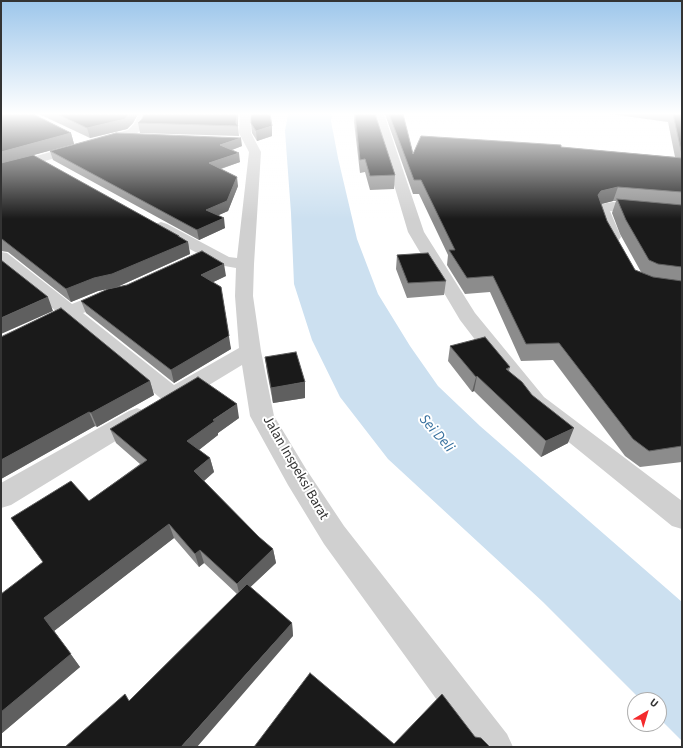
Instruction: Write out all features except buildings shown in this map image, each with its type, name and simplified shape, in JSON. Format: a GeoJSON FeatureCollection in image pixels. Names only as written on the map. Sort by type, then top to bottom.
{"type":"FeatureCollection","features":[{"type":"Feature","properties":{"kind":"street"},"geometry":{"type":"LineString","coordinates":[[1,170],[72,149]]}},
{"type":"Feature","properties":{"kind":"street","name":"Jalan Inspeksi Barat"},"geometry":{"type":"LineString","coordinates":[[251,149],[255,152],[245,264],[244,296],[250,351],[262,416],[297,477],[334,535],[494,747]]}},
{"type":"Feature","properties":{"kind":"street"},"geometry":{"type":"LineString","coordinates":[[389,149],[416,232],[467,316],[536,403],[680,513]]}},
{"type":"Feature","properties":{"kind":"street"},"geometry":{"type":"LineString","coordinates":[[38,159],[58,170]]}},
{"type":"Feature","properties":{"kind":"street"},"geometry":{"type":"LineString","coordinates":[[618,248],[611,235],[602,209],[613,206],[682,213]]}},
{"type":"Feature","properties":{"kind":"street"},"geometry":{"type":"LineString","coordinates":[[147,219],[208,254],[225,261],[245,264]]}},
{"type":"Feature","properties":{"kind":"street"},"geometry":{"type":"LineString","coordinates":[[187,263],[208,254]]}},
{"type":"Feature","properties":{"kind":"street"},"geometry":{"type":"LineString","coordinates":[[1,257],[173,396]]}},
{"type":"Feature","properties":{"kind":"street"},"geometry":{"type":"LineString","coordinates":[[1,344],[62,306],[117,294],[130,289]]}},
{"type":"Feature","properties":{"kind":"street"},"geometry":{"type":"LineString","coordinates":[[1,497],[250,351]]}},
{"type":"Feature","properties":{"kind":"water","name":"Sei Deli"},"geometry":{"type":"Polygon","coordinates":[[[286,149],[336,149],[357,239],[378,294],[410,346],[438,386],[480,426],[682,602],[682,741],[667,726],[667,692],[633,692],[543,602],[388,459],[340,397],[312,340],[294,284],[286,149]]]}}]}
